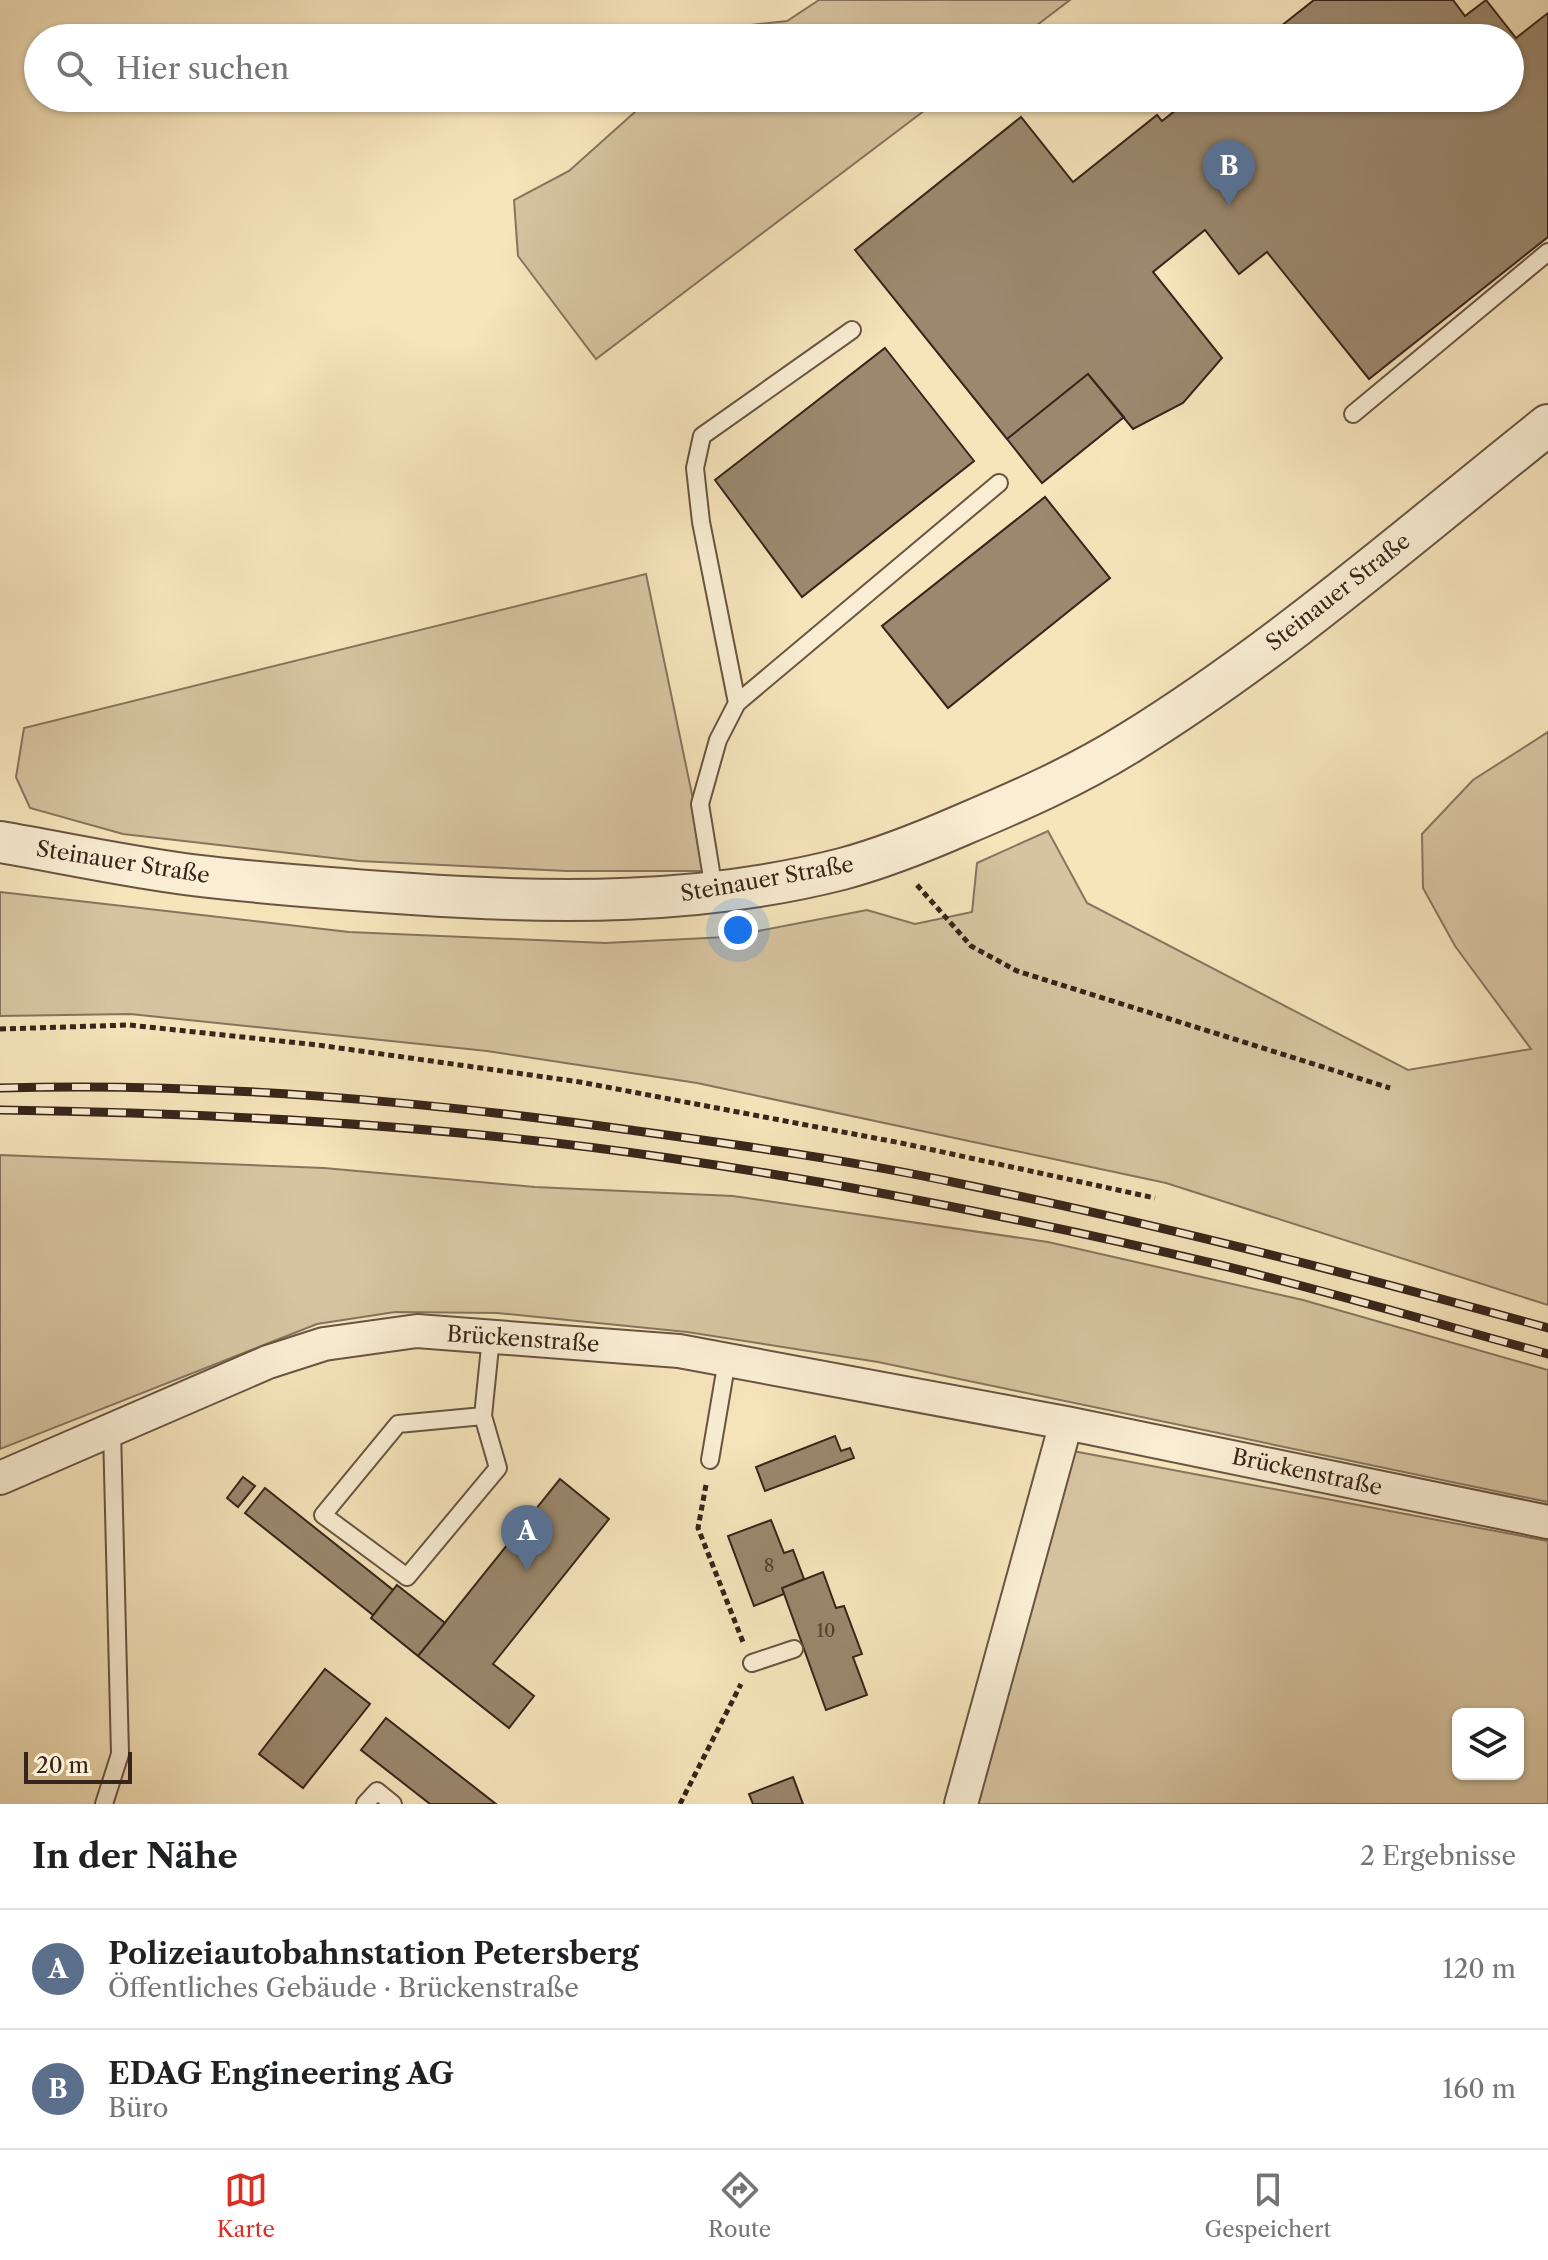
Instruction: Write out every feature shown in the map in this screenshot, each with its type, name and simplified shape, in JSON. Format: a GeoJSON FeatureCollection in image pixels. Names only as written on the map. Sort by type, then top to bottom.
{"type":"FeatureCollection","features":[{"type":"Feature","properties":{"kind":"street","name":"Steinauer Straße"},"geometry":{"type":"LineString","coordinates":[[0,842],[189,875],[487,899],[615,901],[714,892],[843,869],[891,853],[1049,788],[1127,744],[1211,689],[1307,618],[1548,425]]}},
{"type":"Feature","properties":{"kind":"street","name":"Brückenstraße"},"geometry":{"type":"LineString","coordinates":[[0,1478],[268,1362],[324,1344],[417,1331],[679,1351],[1066,1423],[1548,1522]]}},
{"type":"Feature","properties":{"kind":"street"},"geometry":{"type":"LineString","coordinates":[[961,1804],[1066,1423]]}},
{"type":"Feature","properties":{"kind":"lane"},"geometry":{"type":"LineString","coordinates":[[1353,414],[1548,252]]}},
{"type":"Feature","properties":{"kind":"lane"},"geometry":{"type":"LineString","coordinates":[[737,703],[701,522],[695,468],[702,436],[852,330]]}},
{"type":"Feature","properties":{"kind":"lane"},"geometry":{"type":"LineString","coordinates":[[714,892],[700,804],[718,740],[737,703],[999,483]]}},
{"type":"Feature","properties":{"kind":"lane"},"geometry":{"type":"LineString","coordinates":[[483,1416],[398,1424],[323,1515],[407,1577],[498,1468],[483,1416],[491,1337]]}},
{"type":"Feature","properties":{"kind":"lane"},"geometry":{"type":"LineString","coordinates":[[710,1460],[727,1360]]}},
{"type":"Feature","properties":{"kind":"lane"},"geometry":{"type":"LineString","coordinates":[[104,1804],[120,1754],[112,1430]]}},
{"type":"Feature","properties":{"kind":"lane"},"geometry":{"type":"LineString","coordinates":[[752,1663],[794,1649]]}},
{"type":"Feature","properties":{"kind":"lane"},"geometry":{"type":"LineString","coordinates":[[365,1804],[377,1791],[393,1804]]}},
{"type":"Feature","properties":{"kind":"path"},"geometry":{"type":"LineString","coordinates":[[891,853],[971,946],[1017,971],[1390,1088]]}},
{"type":"Feature","properties":{"kind":"path"},"geometry":{"type":"LineString","coordinates":[[0,1029],[129,1025],[318,1045],[580,1082],[901,1143],[1155,1198]]}},
{"type":"Feature","properties":{"kind":"path"},"geometry":{"type":"LineString","coordinates":[[680,1804],[752,1663],[698,1528],[710,1460]]}},
{"type":"Feature","properties":{"kind":"shaded area"},"geometry":{"type":"Polygon","coordinates":[[[819,0],[1070,0],[1038,24],[760,24],[787,21],[819,0]]]}},
{"type":"Feature","properties":{"kind":"shaded area"},"geometry":{"type":"Polygon","coordinates":[[[635,112],[922,112],[596,359],[518,256],[514,200],[569,171],[635,112]]]}},
{"type":"Feature","properties":{"kind":"shaded area"},"geometry":{"type":"Polygon","coordinates":[[[646,574],[708,871],[567,871],[359,861],[123,834],[30,808],[16,777],[24,728],[646,574]]]}},
{"type":"Feature","properties":{"kind":"shaded area"},"geometry":{"type":"Polygon","coordinates":[[[1548,732],[1548,1305],[1166,1183],[697,1083],[487,1051],[130,1014],[0,1016],[0,892],[349,932],[605,943],[727,937],[867,910],[915,924],[972,912],[977,863],[1048,831],[1087,903],[1408,1070],[1531,1049],[1455,946],[1423,888],[1422,834],[1473,780],[1548,732]]]}},
{"type":"Feature","properties":{"kind":"shaded area"},"geometry":{"type":"Polygon","coordinates":[[[0,1155],[324,1168],[535,1187],[733,1196],[1048,1242],[1303,1300],[1548,1370],[1548,1502],[878,1362],[687,1332],[497,1313],[395,1312],[317,1324],[0,1449],[0,1155]]]}},
{"type":"Feature","properties":{"kind":"shaded area"},"geometry":{"type":"Polygon","coordinates":[[[1073,1451],[1548,1541],[1548,1804],[974,1804],[1073,1451]]]}},
{"type":"Feature","properties":{"kind":"building"},"geometry":{"type":"Polygon","coordinates":[[[1314,0],[1453,0],[1465,16],[1486,0],[1505,24],[1284,24],[1314,0]]]}},
{"type":"Feature","properties":{"kind":"building"},"geometry":{"type":"Polygon","coordinates":[[[1548,13],[1548,237],[1369,379],[1267,252],[1239,274],[1205,230],[1153,272],[1222,358],[1183,403],[1133,429],[1088,374],[1007,439],[855,250],[1021,117],[1073,182],[1157,115],[1162,121],[1173,112],[1524,112],[1524,32],[1548,13]]]}},
{"type":"Feature","properties":{"kind":"building"},"geometry":{"type":"Polygon","coordinates":[[[885,348],[974,461],[802,597],[715,480],[885,348]]]}},
{"type":"Feature","properties":{"kind":"building"},"geometry":{"type":"Polygon","coordinates":[[[1088,374],[1124,417],[1042,483],[1007,439],[1088,374]]]}},
{"type":"Feature","properties":{"kind":"building"},"geometry":{"type":"Polygon","coordinates":[[[1045,497],[1110,578],[948,708],[882,626],[1045,497]]]}},
{"type":"Feature","properties":{"kind":"building"},"geometry":{"type":"Polygon","coordinates":[[[835,1436],[841,1451],[850,1448],[854,1458],[765,1491],[756,1467],[835,1436]]]}},
{"type":"Feature","properties":{"kind":"building"},"geometry":{"type":"Polygon","coordinates":[[[243,1477],[255,1486],[238,1507],[227,1498],[243,1477]]]}},
{"type":"Feature","properties":{"kind":"building"},"geometry":{"type":"Polygon","coordinates":[[[560,1479],[609,1519],[493,1664],[534,1696],[509,1728],[418,1656],[560,1479]]]}},
{"type":"Feature","properties":{"kind":"building"},"geometry":{"type":"Polygon","coordinates":[[[265,1488],[393,1590],[373,1615],[245,1513],[265,1488]]]}},
{"type":"Feature","properties":{"kind":"building"},"geometry":{"type":"Polygon","coordinates":[[[771,1520],[784,1553],[793,1550],[804,1579],[782,1588],[784,1594],[754,1606],[728,1536],[771,1520]]]}},
{"type":"Feature","properties":{"kind":"building"},"geometry":{"type":"Polygon","coordinates":[[[823,1572],[836,1608],[844,1606],[862,1654],[853,1657],[867,1695],[826,1710],[782,1588],[823,1572]]]}},
{"type":"Feature","properties":{"kind":"building"},"geometry":{"type":"Polygon","coordinates":[[[397,1585],[445,1623],[418,1656],[371,1618],[397,1585]]]}},
{"type":"Feature","properties":{"kind":"building"},"geometry":{"type":"Polygon","coordinates":[[[325,1669],[370,1704],[303,1788],[259,1754],[325,1669]]]}},
{"type":"Feature","properties":{"kind":"building"},"geometry":{"type":"Polygon","coordinates":[[[386,1718],[496,1804],[430,1804],[361,1750],[386,1718]]]}},
{"type":"Feature","properties":{"kind":"building"},"geometry":{"type":"Polygon","coordinates":[[[793,1777],[803,1804],[753,1804],[749,1794],[793,1777]]]}},
{"type":"Feature","properties":{"kind":"railway"},"geometry":{"type":"LineString","coordinates":[[0,1088],[158,1088],[394,1102],[552,1120],[794,1154],[916,1175],[1106,1215],[1328,1269],[1548,1328]]}},
{"type":"Feature","properties":{"kind":"railway"},"geometry":{"type":"LineString","coordinates":[[0,1110],[168,1114],[419,1129],[586,1147],[808,1180],[1152,1249],[1302,1286],[1548,1354]]}},
{"type":"Feature","properties":{"kind":"place","name":"EDAG Engineering AG"},"geometry":{"type":"Point","coordinates":[1229,206]}},
{"type":"Feature","properties":{"kind":"place","name":"Polizeiautobahnstation Petersberg"},"geometry":{"type":"Point","coordinates":[527,1571]}}]}
